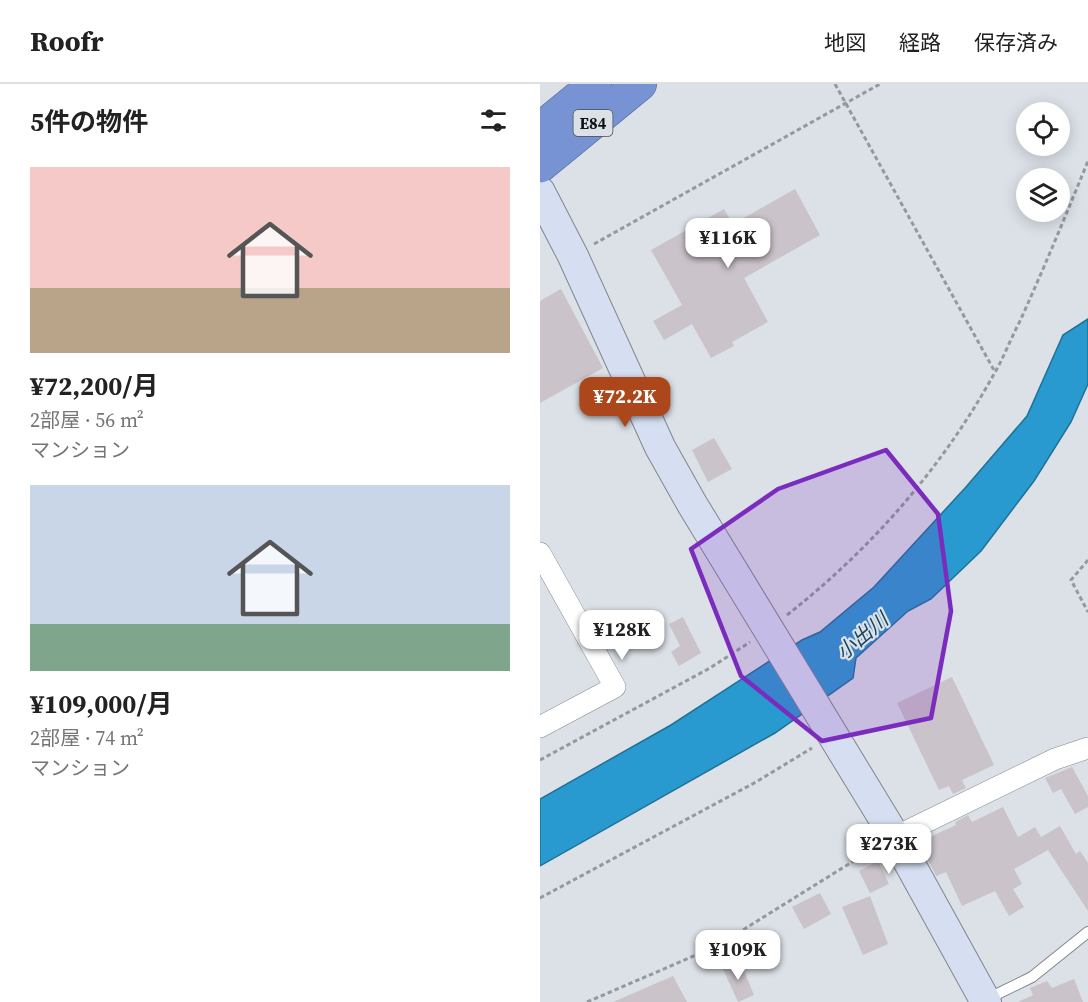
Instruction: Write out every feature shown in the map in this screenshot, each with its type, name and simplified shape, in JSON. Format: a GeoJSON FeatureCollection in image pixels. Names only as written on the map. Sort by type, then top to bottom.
{"type":"FeatureCollection","features":[{"type":"Feature","properties":{"kind":"highway","name":"E84"},"geometry":{"type":"LineString","coordinates":[[540,129],[595,84]]}},
{"type":"Feature","properties":{"kind":"highway","name":"E84"},"geometry":{"type":"LineString","coordinates":[[541,172],[640,84]]}},
{"type":"Feature","properties":{"kind":"street"},"geometry":{"type":"LineString","coordinates":[[540,112],[577,84]]}},
{"type":"Feature","properties":{"kind":"street"},"geometry":{"type":"LineString","coordinates":[[651,84],[541,172],[573,256],[660,447],[692,504],[895,837],[986,1001]]}},
{"type":"Feature","properties":{"kind":"street"},"geometry":{"type":"LineString","coordinates":[[540,553],[615,687],[540,727]]}},
{"type":"Feature","properties":{"kind":"street"},"geometry":{"type":"LineString","coordinates":[[895,837],[1055,759],[1088,748]]}},
{"type":"Feature","properties":{"kind":"lane"},"geometry":{"type":"LineString","coordinates":[[986,1001],[1032,977],[1088,932]]}},
{"type":"Feature","properties":{"kind":"path"},"geometry":{"type":"LineString","coordinates":[[835,84],[995,372]]}},
{"type":"Feature","properties":{"kind":"path"},"geometry":{"type":"LineString","coordinates":[[573,256],[880,84]]}},
{"type":"Feature","properties":{"kind":"path"},"geometry":{"type":"LineString","coordinates":[[540,760],[710,668],[750,642],[820,589],[864,549],[928,474],[966,423],[995,372],[1043,272],[1088,161]]}},
{"type":"Feature","properties":{"kind":"path"},"geometry":{"type":"LineString","coordinates":[[1088,560],[1071,580],[1088,612]]}},
{"type":"Feature","properties":{"kind":"path"},"geometry":{"type":"LineString","coordinates":[[540,898],[756,782],[833,733]]}},
{"type":"Feature","properties":{"kind":"path"},"geometry":{"type":"LineString","coordinates":[[587,1002],[717,946],[895,837]]}},
{"type":"Feature","properties":{"kind":"highlighted area"},"geometry":{"type":"Polygon","coordinates":[[[886,450],[938,514],[951,611],[931,718],[822,741],[741,676],[691,549],[778,489],[886,450]]]}},
{"type":"Feature","properties":{"kind":"water","name":"小出川"},"geometry":{"type":"Polygon","coordinates":[[[1088,319],[1088,384],[1071,422],[1034,481],[981,551],[931,599],[908,611],[856,658],[853,678],[775,733],[540,866],[540,799],[671,725],[802,640],[820,632],[874,587],[966,487],[1027,416],[1063,335],[1088,319]]]}},
{"type":"Feature","properties":{"kind":"building"},"geometry":{"type":"Polygon","coordinates":[[[795,189],[820,235],[744,278],[768,322],[732,342],[734,346],[711,358],[692,324],[664,340],[653,321],[682,305],[651,250],[724,209],[733,224],[795,189]]]}},
{"type":"Feature","properties":{"kind":"building"},"geometry":{"type":"Polygon","coordinates":[[[561,289],[603,368],[540,403],[540,301],[561,289]]]}},
{"type":"Feature","properties":{"kind":"building"},"geometry":{"type":"Polygon","coordinates":[[[714,438],[732,469],[708,482],[692,450],[714,438]]]}},
{"type":"Feature","properties":{"kind":"building"},"geometry":{"type":"Polygon","coordinates":[[[683,617],[701,653],[679,666],[671,652],[680,646],[669,624],[683,617]]]}},
{"type":"Feature","properties":{"kind":"building"},"geometry":{"type":"Polygon","coordinates":[[[952,677],[994,765],[962,780],[966,788],[953,794],[949,786],[939,790],[897,703],[952,677]]]}},
{"type":"Feature","properties":{"kind":"building"},"geometry":{"type":"Polygon","coordinates":[[[1072,767],[1088,796],[1088,807],[1075,814],[1061,789],[1053,793],[1045,778],[1072,767]]]}},
{"type":"Feature","properties":{"kind":"building"},"geometry":{"type":"Polygon","coordinates":[[[1003,807],[1018,837],[1035,827],[1041,837],[1060,826],[1076,854],[1080,851],[1088,863],[1088,911],[1048,850],[1014,869],[1022,884],[1013,889],[1024,907],[1009,916],[995,891],[962,906],[946,872],[936,876],[919,842],[956,825],[955,822],[968,815],[972,822],[1003,807]]]}},
{"type":"Feature","properties":{"kind":"building"},"geometry":{"type":"Polygon","coordinates":[[[878,861],[889,884],[870,893],[859,871],[878,861]]]}},
{"type":"Feature","properties":{"kind":"building"},"geometry":{"type":"Polygon","coordinates":[[[820,893],[831,914],[804,929],[792,907],[820,893]]]}},
{"type":"Feature","properties":{"kind":"building"},"geometry":{"type":"Polygon","coordinates":[[[870,896],[888,944],[863,955],[842,907],[870,896]]]}},
{"type":"Feature","properties":{"kind":"building"},"geometry":{"type":"Polygon","coordinates":[[[739,959],[754,995],[738,1002],[722,967],[739,959]]]}},
{"type":"Feature","properties":{"kind":"building"},"geometry":{"type":"Polygon","coordinates":[[[673,976],[687,1002],[613,1002],[673,976]]]}},
{"type":"Feature","properties":{"kind":"building"},"geometry":{"type":"Polygon","coordinates":[[[1074,979],[1083,1002],[1018,1002],[1033,995],[1030,988],[1047,981],[1052,988],[1074,979]]]}}]}
